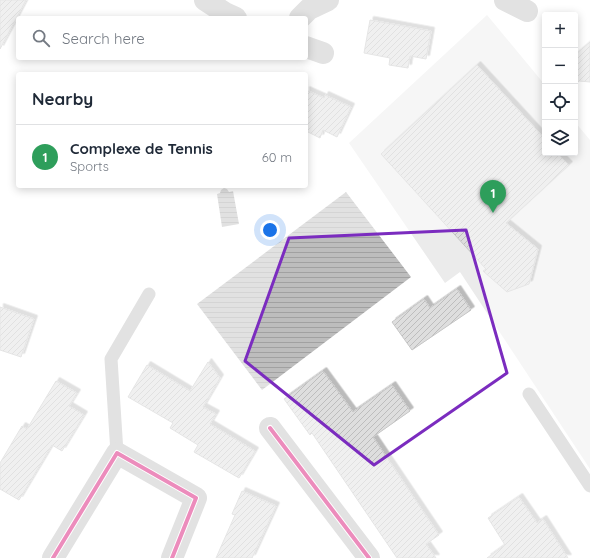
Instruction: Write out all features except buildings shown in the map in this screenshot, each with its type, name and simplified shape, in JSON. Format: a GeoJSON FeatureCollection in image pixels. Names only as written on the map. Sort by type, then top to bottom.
{"type":"FeatureCollection","features":[{"type":"Feature","properties":{"kind":"street"},"geometry":{"type":"LineString","coordinates":[[205,0],[232,16]]}},
{"type":"Feature","properties":{"kind":"street"},"geometry":{"type":"LineString","coordinates":[[302,16],[309,9],[328,0]]}},
{"type":"Feature","properties":{"kind":"street"},"geometry":{"type":"LineString","coordinates":[[505,0],[527,11]]}},
{"type":"Feature","properties":{"kind":"street"},"geometry":{"type":"LineString","coordinates":[[270,428],[369,558]]}},
{"type":"Feature","properties":{"kind":"street"},"geometry":{"type":"LineString","coordinates":[[53,558],[117,453],[196,498],[172,558]]}},
{"type":"Feature","properties":{"kind":"lane"},"geometry":{"type":"LineString","coordinates":[[117,453],[111,359],[149,294]]}},
{"type":"Feature","properties":{"kind":"lane"},"geometry":{"type":"LineString","coordinates":[[529,394],[590,486]]}},
{"type":"Feature","properties":{"kind":"highlighted area"},"geometry":{"type":"Polygon","coordinates":[[[466,230],[507,373],[374,465],[245,361],[289,238],[466,230]]]}},
{"type":"Feature","properties":{"kind":"shaded area"},"geometry":{"type":"Polygon","coordinates":[[[487,15],[542,81],[542,156],[578,156],[578,126],[590,140],[590,469],[460,272],[445,283],[349,143],[487,15]]]}},
{"type":"Feature","properties":{"kind":"shaded area"},"geometry":{"type":"Polygon","coordinates":[[[224,188],[229,192],[233,191],[239,224],[222,227],[217,194],[224,188]]]}},
{"type":"Feature","properties":{"kind":"shaded area"},"geometry":{"type":"Polygon","coordinates":[[[346,192],[411,277],[262,390],[197,304],[346,192]]]}},
{"type":"Feature","properties":{"kind":"cycle path"},"geometry":{"type":"LineString","coordinates":[[270,428],[369,558]]}},
{"type":"Feature","properties":{"kind":"cycle path"},"geometry":{"type":"LineString","coordinates":[[53,558],[117,453],[196,498],[172,558]]}},
{"type":"Feature","properties":{"kind":"place","name":"Complexe de Tennis"},"geometry":{"type":"Point","coordinates":[493,213]}}]}
